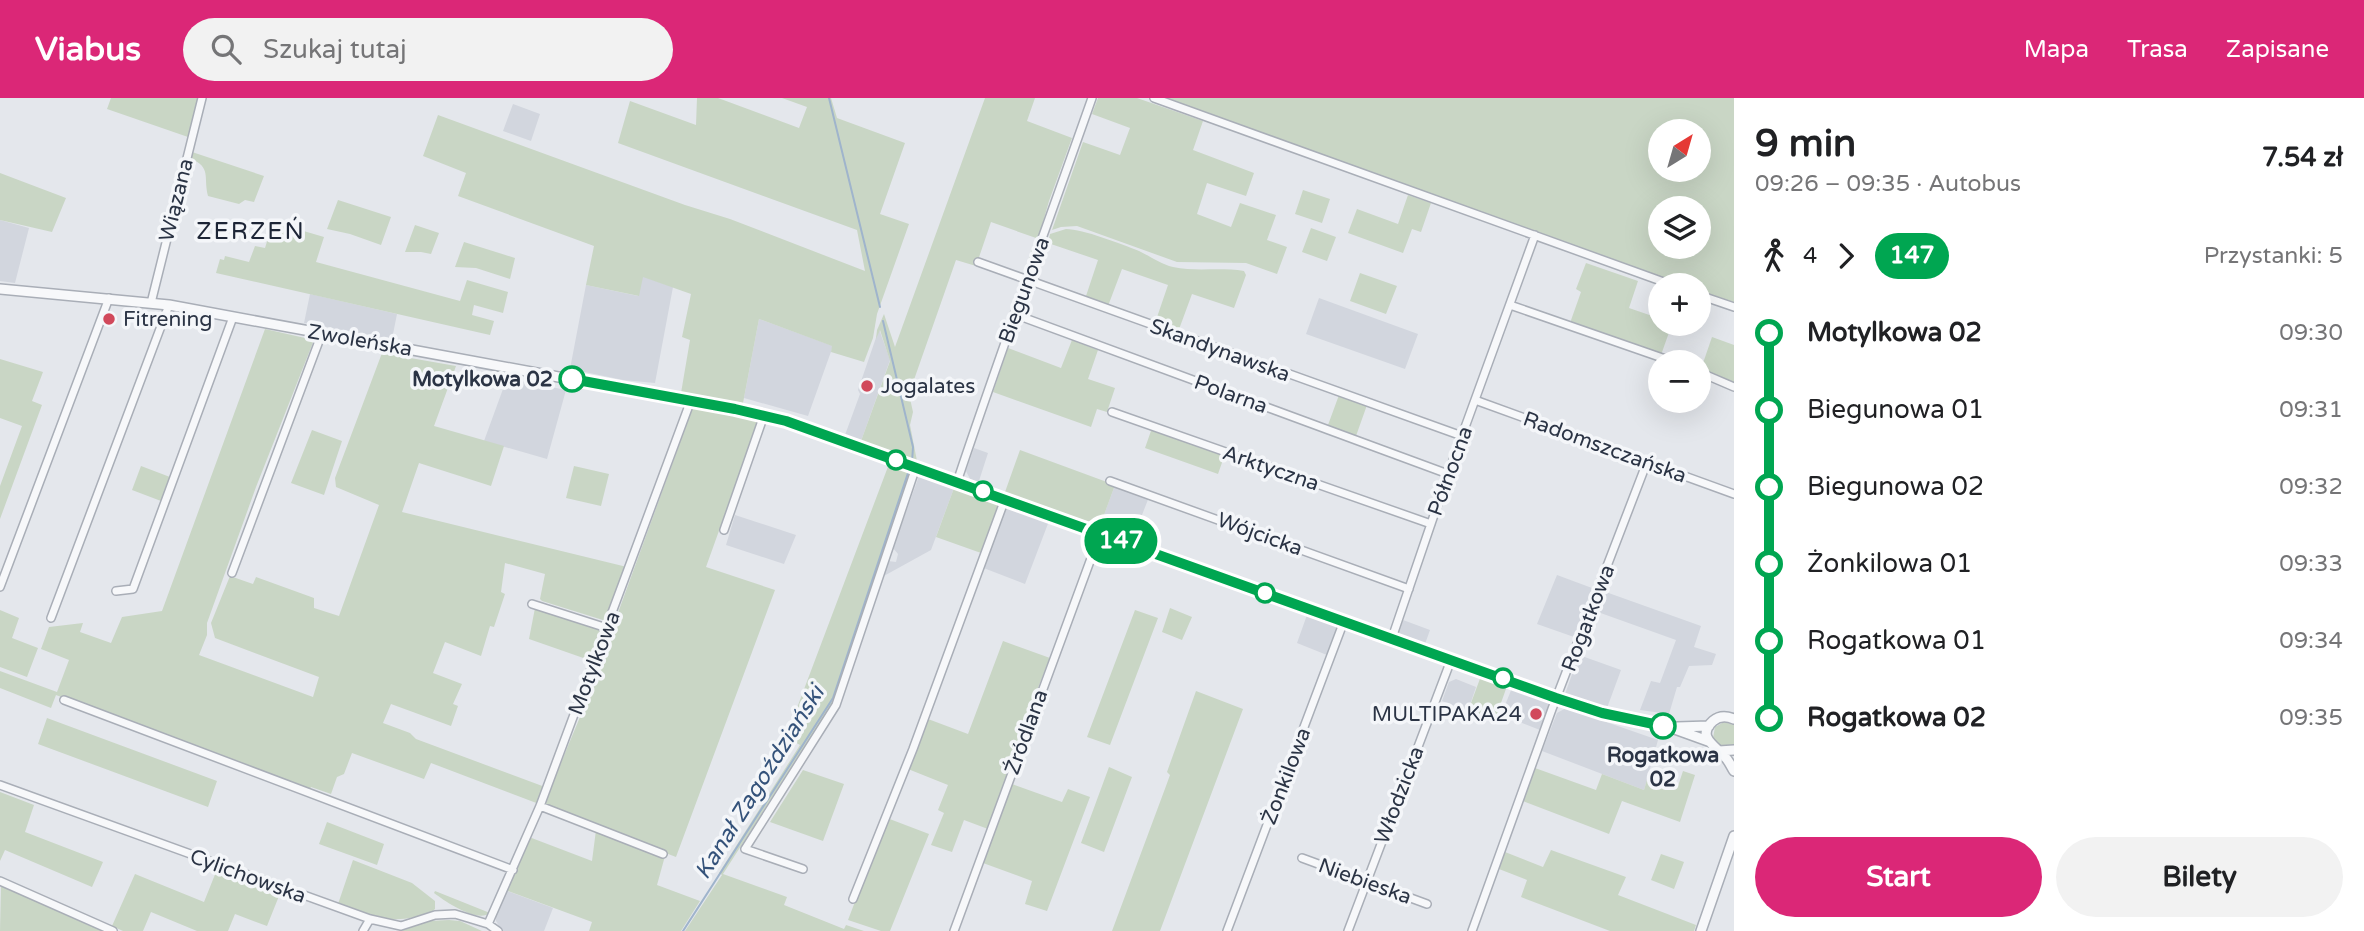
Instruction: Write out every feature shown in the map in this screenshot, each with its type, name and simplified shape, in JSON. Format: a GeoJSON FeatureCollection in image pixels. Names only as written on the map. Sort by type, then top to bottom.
{"type":"FeatureCollection","features":[{"type":"Feature","properties":{"kind":"street","name":"Wiązana"},"geometry":{"type":"LineString","coordinates":[[151,303],[202,98]]}},
{"type":"Feature","properties":{"kind":"street","name":"Biegunowa"},"geometry":{"type":"LineString","coordinates":[[957,482],[1092,98]]}},
{"type":"Feature","properties":{"kind":"street"},"geometry":{"type":"LineString","coordinates":[[1154,98],[1648,276]]}},
{"type":"Feature","properties":{"kind":"street","name":"Północna"},"geometry":{"type":"LineString","coordinates":[[1392,638],[1430,524],[1535,235]]}},
{"type":"Feature","properties":{"kind":"street","name":"Skandynawska"},"geometry":{"type":"LineString","coordinates":[[978,262],[1462,436]]}},
{"type":"Feature","properties":{"kind":"street","name":"Zwoleńska"},"geometry":{"type":"LineString","coordinates":[[0,289],[169,305],[764,415],[1556,698],[1602,713],[1672,727],[1708,741]]}},
{"type":"Feature","properties":{"kind":"street"},"geometry":{"type":"LineString","coordinates":[[0,587],[109,298]]}},
{"type":"Feature","properties":{"kind":"street"},"geometry":{"type":"LineString","coordinates":[[1711,299],[1734,307]]}},
{"type":"Feature","properties":{"kind":"street"},"geometry":{"type":"LineString","coordinates":[[1510,304],[1648,353]]}},
{"type":"Feature","properties":{"kind":"street"},"geometry":{"type":"LineString","coordinates":[[51,618],[169,305]]}},
{"type":"Feature","properties":{"kind":"street","name":"Polarna"},"geometry":{"type":"LineString","coordinates":[[1014,314],[1448,474]]}},
{"type":"Feature","properties":{"kind":"street"},"geometry":{"type":"LineString","coordinates":[[116,591],[133,589],[233,317]]}},
{"type":"Feature","properties":{"kind":"street"},"geometry":{"type":"LineString","coordinates":[[232,573],[322,334]]}},
{"type":"Feature","properties":{"kind":"street"},"geometry":{"type":"LineString","coordinates":[[1711,377],[1734,387]]}},
{"type":"Feature","properties":{"kind":"street","name":"Motylkowa"},"geometry":{"type":"LineString","coordinates":[[488,924],[540,806],[691,400]]}},
{"type":"Feature","properties":{"kind":"street","name":"Radomszczańska"},"geometry":{"type":"LineString","coordinates":[[1475,400],[1734,494]]}},
{"type":"Feature","properties":{"kind":"street","name":"Arktyczna"},"geometry":{"type":"LineString","coordinates":[[1112,412],[1430,524]]}},
{"type":"Feature","properties":{"kind":"street"},"geometry":{"type":"LineString","coordinates":[[724,530],[764,415]]}},
{"type":"Feature","properties":{"kind":"street","name":"Rogatkowa"},"geometry":{"type":"LineString","coordinates":[[1472,931],[1556,698],[1647,462]]}},
{"type":"Feature","properties":{"kind":"street"},"geometry":{"type":"LineString","coordinates":[[803,869],[745,849],[836,705],[912,466]]}},
{"type":"Feature","properties":{"kind":"street","name":"Wójcicka"},"geometry":{"type":"LineString","coordinates":[[1110,481],[1409,589]]}},
{"type":"Feature","properties":{"kind":"street"},"geometry":{"type":"LineString","coordinates":[[853,899],[913,749],[1005,499]]}},
{"type":"Feature","properties":{"kind":"street","name":"Źródlana"},"geometry":{"type":"LineString","coordinates":[[954,931],[1100,534]]}},
{"type":"Feature","properties":{"kind":"street"},"geometry":{"type":"LineString","coordinates":[[532,604],[607,628]]}},
{"type":"Feature","properties":{"kind":"street","name":"Żonkilowa"},"geometry":{"type":"LineString","coordinates":[[1227,931],[1344,621]]}},
{"type":"Feature","properties":{"kind":"street","name":"Włodzicka"},"geometry":{"type":"LineString","coordinates":[[1348,931],[1451,660]]}},
{"type":"Feature","properties":{"kind":"street"},"geometry":{"type":"LineString","coordinates":[[65,700],[513,870]]}},
{"type":"Feature","properties":{"kind":"street","name":"Zwoleńska"},"geometry":{"type":"LineString","coordinates":[[1672,727],[1709,726],[1719,718],[1733,717]]}},
{"type":"Feature","properties":{"kind":"street"},"geometry":{"type":"LineString","coordinates":[[1709,726],[1708,741],[1734,771]]}},
{"type":"Feature","properties":{"kind":"street"},"geometry":{"type":"LineString","coordinates":[[1719,751],[1734,750]]}},
{"type":"Feature","properties":{"kind":"street","name":"Cylichowska"},"geometry":{"type":"LineString","coordinates":[[0,785],[370,919],[401,926],[435,915],[455,914],[488,924],[498,931]]}},
{"type":"Feature","properties":{"kind":"street"},"geometry":{"type":"LineString","coordinates":[[540,806],[663,854]]}},
{"type":"Feature","properties":{"kind":"street"},"geometry":{"type":"LineString","coordinates":[[1701,931],[1734,836]]}},
{"type":"Feature","properties":{"kind":"street","name":"Niebieska"},"geometry":{"type":"LineString","coordinates":[[1302,858],[1427,904]]}},
{"type":"Feature","properties":{"kind":"street"},"geometry":{"type":"LineString","coordinates":[[0,881],[113,931]]}},
{"type":"Feature","properties":{"kind":"street"},"geometry":{"type":"LineString","coordinates":[[363,931],[370,919]]}},
{"type":"Feature","properties":{"kind":"shaded area"},"geometry":{"type":"Polygon","coordinates":[[[513,104],[540,114],[531,141],[503,131],[513,104]]]}},
{"type":"Feature","properties":{"kind":"shaded area"},"geometry":{"type":"Polygon","coordinates":[[[0,220],[29,228],[15,283],[0,281],[0,220]]]}},
{"type":"Feature","properties":{"kind":"shaded area"},"geometry":{"type":"Polygon","coordinates":[[[642,276],[673,287],[655,383],[623,380],[570,369],[586,285],[638,296],[642,276]]]}},
{"type":"Feature","properties":{"kind":"shaded area"},"geometry":{"type":"Polygon","coordinates":[[[310,294],[397,314],[392,339],[304,323],[310,294]]]}},
{"type":"Feature","properties":{"kind":"shaded area"},"geometry":{"type":"Polygon","coordinates":[[[1319,298],[1418,334],[1405,369],[1306,334],[1319,298]]]}},
{"type":"Feature","properties":{"kind":"shaded area"},"geometry":{"type":"Polygon","coordinates":[[[759,319],[833,346],[808,416],[744,398],[759,319]]]}},
{"type":"Feature","properties":{"kind":"shaded area"},"geometry":{"type":"Polygon","coordinates":[[[879,329],[890,360],[861,441],[845,435],[879,329]]]}},
{"type":"Feature","properties":{"kind":"shaded area"},"geometry":{"type":"Polygon","coordinates":[[[507,378],[566,390],[547,459],[484,441],[507,378]]]}},
{"type":"Feature","properties":{"kind":"shaded area"},"geometry":{"type":"Polygon","coordinates":[[[974,448],[988,453],[978,484],[971,481],[966,471],[974,448]]]}},
{"type":"Feature","properties":{"kind":"shaded area"},"geometry":{"type":"Polygon","coordinates":[[[919,476],[954,488],[931,550],[882,577],[888,561],[896,562],[898,554],[893,548],[919,476]]]}},
{"type":"Feature","properties":{"kind":"shaded area"},"geometry":{"type":"Polygon","coordinates":[[[1115,485],[1149,497],[1133,538],[1101,523],[1115,485]]]}},
{"type":"Feature","properties":{"kind":"shaded area"},"geometry":{"type":"Polygon","coordinates":[[[1005,506],[1049,521],[1025,584],[981,567],[1005,506]]]}},
{"type":"Feature","properties":{"kind":"shaded area"},"geometry":{"type":"Polygon","coordinates":[[[735,515],[796,535],[784,564],[726,545],[735,515]]]}},
{"type":"Feature","properties":{"kind":"shaded area"},"geometry":{"type":"Polygon","coordinates":[[[1557,575],[1592,588],[1574,637],[1537,624],[1557,575]]]}},
{"type":"Feature","properties":{"kind":"shaded area"},"geometry":{"type":"Polygon","coordinates":[[[1603,591],[1701,626],[1694,647],[1716,654],[1712,665],[1689,666],[1680,687],[1677,687],[1669,714],[1640,710],[1651,681],[1660,683],[1676,640],[1595,611],[1603,591]]]}},
{"type":"Feature","properties":{"kind":"shaded area"},"geometry":{"type":"Polygon","coordinates":[[[1307,615],[1337,627],[1327,655],[1297,643],[1307,615]]]}},
{"type":"Feature","properties":{"kind":"shaded area"},"geometry":{"type":"Polygon","coordinates":[[[1403,620],[1430,630],[1425,644],[1398,634],[1403,620]]]}},
{"type":"Feature","properties":{"kind":"shaded area"},"geometry":{"type":"Polygon","coordinates":[[[1579,655],[1621,670],[1607,708],[1565,694],[1579,655]]]}},
{"type":"Feature","properties":{"kind":"shaded area"},"geometry":{"type":"Polygon","coordinates":[[[1456,679],[1476,687],[1468,711],[1442,701],[1449,682],[1456,679]]]}},
{"type":"Feature","properties":{"kind":"shaded area"},"geometry":{"type":"Polygon","coordinates":[[[1512,688],[1548,701],[1549,706],[1540,730],[1501,715],[1512,688]]]}},
{"type":"Feature","properties":{"kind":"shaded area"},"geometry":{"type":"Polygon","coordinates":[[[1566,708],[1658,740],[1644,790],[1542,751],[1557,713],[1566,708]]]}},
{"type":"Feature","properties":{"kind":"shaded area"},"geometry":{"type":"Polygon","coordinates":[[[505,890],[553,908],[544,931],[502,931],[496,921],[496,915],[505,890]]]}},
{"type":"Feature","properties":{"kind":"green space"},"geometry":{"type":"Polygon","coordinates":[[[111,98],[198,98],[188,137],[107,109],[111,98]]]}},
{"type":"Feature","properties":{"kind":"green space"},"geometry":{"type":"Polygon","coordinates":[[[697,98],[718,98],[799,128],[807,107],[782,98],[831,98],[837,118],[905,143],[880,214],[909,224],[877,314],[873,338],[864,362],[831,352],[832,346],[759,319],[743,403],[681,393],[690,340],[682,337],[691,294],[643,277],[639,296],[586,285],[594,246],[458,196],[466,173],[423,156],[438,115],[730,219],[865,271],[857,230],[618,143],[630,101],[696,125],[697,98]]]}},
{"type":"Feature","properties":{"kind":"green space"},"geometry":{"type":"Polygon","coordinates":[[[985,98],[1035,98],[1027,121],[1072,138],[1025,276],[1019,274],[1024,273],[1036,238],[991,222],[976,266],[956,260],[909,394],[913,412],[910,425],[917,461],[861,441],[890,361],[880,330],[876,339],[877,330],[884,314],[895,347],[985,98]]]}},
{"type":"Feature","properties":{"kind":"green space"},"geometry":{"type":"Polygon","coordinates":[[[1098,98],[1137,98],[1203,121],[1193,150],[1254,173],[1246,196],[1207,183],[1197,214],[1231,227],[1240,203],[1276,215],[1267,240],[1287,247],[1277,274],[1246,263],[1177,262],[1077,226],[1052,230],[1083,142],[1120,155],[1130,128],[1092,114],[1098,98]]]}},
{"type":"Feature","properties":{"kind":"green space"},"geometry":{"type":"Polygon","coordinates":[[[1167,98],[1734,98],[1734,304],[1711,296],[1711,273],[1649,273],[1167,98]]]}},
{"type":"Feature","properties":{"kind":"green space"},"geometry":{"type":"Polygon","coordinates":[[[192,152],[264,176],[254,202],[245,200],[239,204],[208,196],[204,169],[190,158],[192,152]]]}},
{"type":"Feature","properties":{"kind":"green space"},"geometry":{"type":"Polygon","coordinates":[[[0,173],[66,198],[52,232],[0,220],[0,173]]]}},
{"type":"Feature","properties":{"kind":"green space"},"geometry":{"type":"Polygon","coordinates":[[[1303,190],[1330,199],[1322,223],[1295,214],[1303,190]]]}},
{"type":"Feature","properties":{"kind":"green space"},"geometry":{"type":"Polygon","coordinates":[[[1408,195],[1431,203],[1421,232],[1412,229],[1403,253],[1348,233],[1357,209],[1398,224],[1408,195]]]}},
{"type":"Feature","properties":{"kind":"green space"},"geometry":{"type":"Polygon","coordinates":[[[338,200],[391,217],[381,245],[327,229],[338,200]]]}},
{"type":"Feature","properties":{"kind":"green space"},"geometry":{"type":"Polygon","coordinates":[[[273,222],[324,237],[316,262],[460,301],[467,280],[508,292],[503,313],[474,305],[472,315],[494,321],[490,335],[216,273],[220,259],[224,260],[225,256],[249,262],[255,246],[265,248],[273,222]]]}},
{"type":"Feature","properties":{"kind":"green space"},"geometry":{"type":"Polygon","coordinates":[[[415,225],[439,233],[431,254],[405,252],[415,225]]]}},
{"type":"Feature","properties":{"kind":"green space"},"geometry":{"type":"Polygon","coordinates":[[[1311,228],[1336,237],[1327,261],[1302,252],[1311,228]]]}},
{"type":"Feature","properties":{"kind":"green space"},"geometry":{"type":"Polygon","coordinates":[[[1066,229],[1082,231],[1112,241],[1173,267],[1235,270],[1244,271],[1246,275],[1234,308],[1192,294],[1178,332],[1155,323],[1168,285],[1122,269],[1108,306],[1085,299],[1098,260],[1048,243],[1050,234],[1066,229]]]}},
{"type":"Feature","properties":{"kind":"green space"},"geometry":{"type":"Polygon","coordinates":[[[464,242],[515,258],[510,279],[476,268],[455,267],[464,242]]]}},
{"type":"Feature","properties":{"kind":"green space"},"geometry":{"type":"Polygon","coordinates":[[[1586,263],[1638,281],[1629,308],[1648,315],[1648,336],[1668,336],[1663,350],[1648,350],[1570,323],[1581,292],[1576,289],[1586,263]]]}},
{"type":"Feature","properties":{"kind":"green space"},"geometry":{"type":"Polygon","coordinates":[[[1360,273],[1397,286],[1386,314],[1350,301],[1360,273]]]}},
{"type":"Feature","properties":{"kind":"green space"},"geometry":{"type":"Polygon","coordinates":[[[265,329],[314,340],[256,487],[207,623],[207,635],[199,655],[313,697],[319,677],[215,638],[211,623],[230,576],[253,584],[256,577],[314,598],[314,608],[339,616],[379,505],[336,487],[335,478],[382,353],[456,366],[434,426],[504,446],[491,486],[419,463],[402,512],[627,567],[606,621],[542,601],[540,599],[545,574],[505,563],[501,592],[505,594],[494,627],[490,626],[481,656],[445,642],[433,673],[462,684],[453,704],[458,706],[451,726],[391,704],[383,723],[410,733],[416,739],[545,787],[539,804],[431,763],[424,779],[352,753],[344,774],[337,777],[331,794],[311,787],[309,791],[56,695],[51,708],[0,688],[0,671],[57,692],[69,660],[41,649],[49,627],[83,623],[80,632],[111,643],[122,617],[162,611],[265,329]]]}},
{"type":"Feature","properties":{"kind":"green space"},"geometry":{"type":"Polygon","coordinates":[[[1712,337],[1734,345],[1734,385],[1711,376],[1711,350],[1708,350],[1712,337]]]}},
{"type":"Feature","properties":{"kind":"green space"},"geometry":{"type":"Polygon","coordinates":[[[1072,340],[1098,350],[1088,379],[1115,388],[1107,412],[1097,409],[1091,427],[993,392],[1008,348],[1061,368],[1072,340]]]}},
{"type":"Feature","properties":{"kind":"green space"},"geometry":{"type":"Polygon","coordinates":[[[0,359],[43,372],[32,401],[42,405],[0,519],[0,486],[22,426],[0,418],[0,359]]]}},
{"type":"Feature","properties":{"kind":"green space"},"geometry":{"type":"Polygon","coordinates":[[[1339,395],[1367,405],[1356,436],[1328,425],[1339,395]]]}},
{"type":"Feature","properties":{"kind":"green space"},"geometry":{"type":"Polygon","coordinates":[[[693,407],[758,422],[706,567],[775,590],[676,857],[543,806],[580,717],[693,407]]]}},
{"type":"Feature","properties":{"kind":"green space"},"geometry":{"type":"Polygon","coordinates":[[[1152,428],[1225,454],[1218,474],[1145,448],[1152,428]]]}},
{"type":"Feature","properties":{"kind":"green space"},"geometry":{"type":"Polygon","coordinates":[[[312,430],[342,441],[324,495],[291,483],[312,430]]]}},
{"type":"Feature","properties":{"kind":"green space"},"geometry":{"type":"Polygon","coordinates":[[[1020,450],[1115,485],[1100,526],[1005,492],[1020,450]]]}},
{"type":"Feature","properties":{"kind":"green space"},"geometry":{"type":"Polygon","coordinates":[[[889,464],[911,473],[833,702],[723,874],[787,897],[784,905],[844,929],[846,925],[864,931],[685,931],[800,745],[786,737],[889,464]]]}},
{"type":"Feature","properties":{"kind":"green space"},"geometry":{"type":"Polygon","coordinates":[[[141,466],[170,477],[161,501],[132,490],[141,466]]]}},
{"type":"Feature","properties":{"kind":"green space"},"geometry":{"type":"Polygon","coordinates":[[[574,466],[609,474],[601,506],[566,498],[574,466]]]}},
{"type":"Feature","properties":{"kind":"green space"},"geometry":{"type":"Polygon","coordinates":[[[954,488],[999,505],[981,553],[936,537],[954,488]]]}},
{"type":"Feature","properties":{"kind":"green space"},"geometry":{"type":"Polygon","coordinates":[[[535,608],[603,629],[592,661],[529,639],[535,608]]]}},
{"type":"Feature","properties":{"kind":"green space"},"geometry":{"type":"Polygon","coordinates":[[[1170,608],[1192,617],[1182,640],[1162,632],[1170,608]]]}},
{"type":"Feature","properties":{"kind":"green space"},"geometry":{"type":"Polygon","coordinates":[[[0,610],[19,618],[12,638],[38,648],[27,677],[0,667],[0,610]]]}},
{"type":"Feature","properties":{"kind":"green space"},"geometry":{"type":"Polygon","coordinates":[[[1135,610],[1158,618],[1110,745],[1087,737],[1135,610]]]}},
{"type":"Feature","properties":{"kind":"green space"},"geometry":{"type":"Polygon","coordinates":[[[1003,641],[1050,658],[988,829],[964,820],[952,852],[931,845],[944,813],[938,810],[948,785],[908,769],[928,719],[968,734],[1003,641]]]}},
{"type":"Feature","properties":{"kind":"green space"},"geometry":{"type":"Polygon","coordinates":[[[1481,676],[1507,686],[1496,717],[1491,719],[1468,711],[1481,676]]]}},
{"type":"Feature","properties":{"kind":"green space"},"geometry":{"type":"Polygon","coordinates":[[[1196,691],[1243,709],[1160,931],[1112,931],[1170,775],[1167,772],[1196,691]]]}},
{"type":"Feature","properties":{"kind":"green space"},"geometry":{"type":"Polygon","coordinates":[[[47,718],[217,781],[208,807],[38,744],[47,718]]]}},
{"type":"Feature","properties":{"kind":"green space"},"geometry":{"type":"Polygon","coordinates":[[[1724,722],[1734,725],[1734,744],[1731,746],[1720,746],[1713,738],[1715,727],[1724,722]]]}},
{"type":"Feature","properties":{"kind":"green space"},"geometry":{"type":"Polygon","coordinates":[[[1109,767],[1132,777],[1104,852],[1081,843],[1109,767]]]}},
{"type":"Feature","properties":{"kind":"green space"},"geometry":{"type":"Polygon","coordinates":[[[1535,768],[1596,790],[1602,774],[1644,790],[1648,776],[1670,781],[1678,786],[1683,771],[1695,775],[1680,822],[1622,801],[1609,834],[1523,801],[1535,768]]]}},
{"type":"Feature","properties":{"kind":"green space"},"geometry":{"type":"Polygon","coordinates":[[[803,770],[844,784],[823,841],[770,822],[803,770]]]}},
{"type":"Feature","properties":{"kind":"green space"},"geometry":{"type":"Polygon","coordinates":[[[1012,784],[1062,802],[1068,789],[1090,797],[1047,911],[1025,904],[1032,881],[983,863],[1012,784]]]}},
{"type":"Feature","properties":{"kind":"green space"},"geometry":{"type":"Polygon","coordinates":[[[0,792],[34,805],[25,832],[103,862],[92,887],[5,850],[0,861],[0,792]]]}},
{"type":"Feature","properties":{"kind":"green space"},"geometry":{"type":"Polygon","coordinates":[[[887,818],[929,834],[890,931],[881,931],[848,920],[887,818]]]}},
{"type":"Feature","properties":{"kind":"green space"},"geometry":{"type":"Polygon","coordinates":[[[327,822],[384,844],[377,865],[319,844],[327,822]]]}},
{"type":"Feature","properties":{"kind":"green space"},"geometry":{"type":"Polygon","coordinates":[[[596,830],[665,856],[657,885],[700,901],[681,931],[589,931],[592,922],[505,890],[517,869],[529,837],[592,861],[596,830]]]}},
{"type":"Feature","properties":{"kind":"green space"},"geometry":{"type":"Polygon","coordinates":[[[1551,850],[1626,877],[1618,895],[1696,925],[1694,931],[1610,931],[1521,897],[1527,880],[1499,869],[1505,852],[1543,867],[1551,850]]]}},
{"type":"Feature","properties":{"kind":"green space"},"geometry":{"type":"Polygon","coordinates":[[[1661,854],[1684,862],[1674,889],[1651,880],[1661,854]]]}},
{"type":"Feature","properties":{"kind":"green space"},"geometry":{"type":"Polygon","coordinates":[[[353,860],[412,883],[435,901],[435,909],[423,916],[394,919],[338,904],[353,860]]]}},
{"type":"Feature","properties":{"kind":"green space"},"geometry":{"type":"Polygon","coordinates":[[[216,872],[279,896],[267,926],[235,914],[228,931],[197,931],[151,912],[143,931],[123,931],[112,926],[135,874],[204,902],[216,872]]]}},
{"type":"Feature","properties":{"kind":"green space"},"geometry":{"type":"Polygon","coordinates":[[[1,885],[103,931],[0,931],[1,885]]]}},
{"type":"Feature","properties":{"kind":"green space"},"geometry":{"type":"Polygon","coordinates":[[[435,891],[490,913],[477,915],[462,910],[434,893],[435,891]]]}},
{"type":"Feature","properties":{"kind":"green space"},"geometry":{"type":"Polygon","coordinates":[[[428,921],[460,921],[482,931],[401,931],[428,921]]]}},
{"type":"Feature","properties":{"kind":"waterway","name":"Kanał Zagoździański"},"geometry":{"type":"LineString","coordinates":[[829,98],[880,307]]}},
{"type":"Feature","properties":{"kind":"waterway","name":"Kanał Zagoździański"},"geometry":{"type":"LineString","coordinates":[[883,321],[913,447],[912,462]]}},
{"type":"Feature","properties":{"kind":"waterway","name":"Kanał Zagoździański"},"geometry":{"type":"LineString","coordinates":[[683,931],[833,698],[909,470]]}},
{"type":"Feature","properties":{"kind":"bus line","name":"147"},"geometry":{"type":"LineString","coordinates":[[572,379],[786,421],[1556,698],[1602,713],[1663,726]]}},
{"type":"Feature","properties":{"kind":"place","name":"Fitrening"},"geometry":{"type":"Point","coordinates":[109,319]}},
{"type":"Feature","properties":{"kind":"place","name":"Motylkowa 02"},"geometry":{"type":"Point","coordinates":[572,379]}},
{"type":"Feature","properties":{"kind":"place","name":"Jogalates"},"geometry":{"type":"Point","coordinates":[867,386]}},
{"type":"Feature","properties":{"kind":"place","name":"MULTIPAKA24"},"geometry":{"type":"Point","coordinates":[1536,714]}},
{"type":"Feature","properties":{"kind":"place","name":"Rogatkowa 02"},"geometry":{"type":"Point","coordinates":[1663,726]}},
{"type":"Feature","properties":{"kind":"district","name":"ZERZEŃ"},"geometry":{"type":"Point","coordinates":[251,231]}}]}
